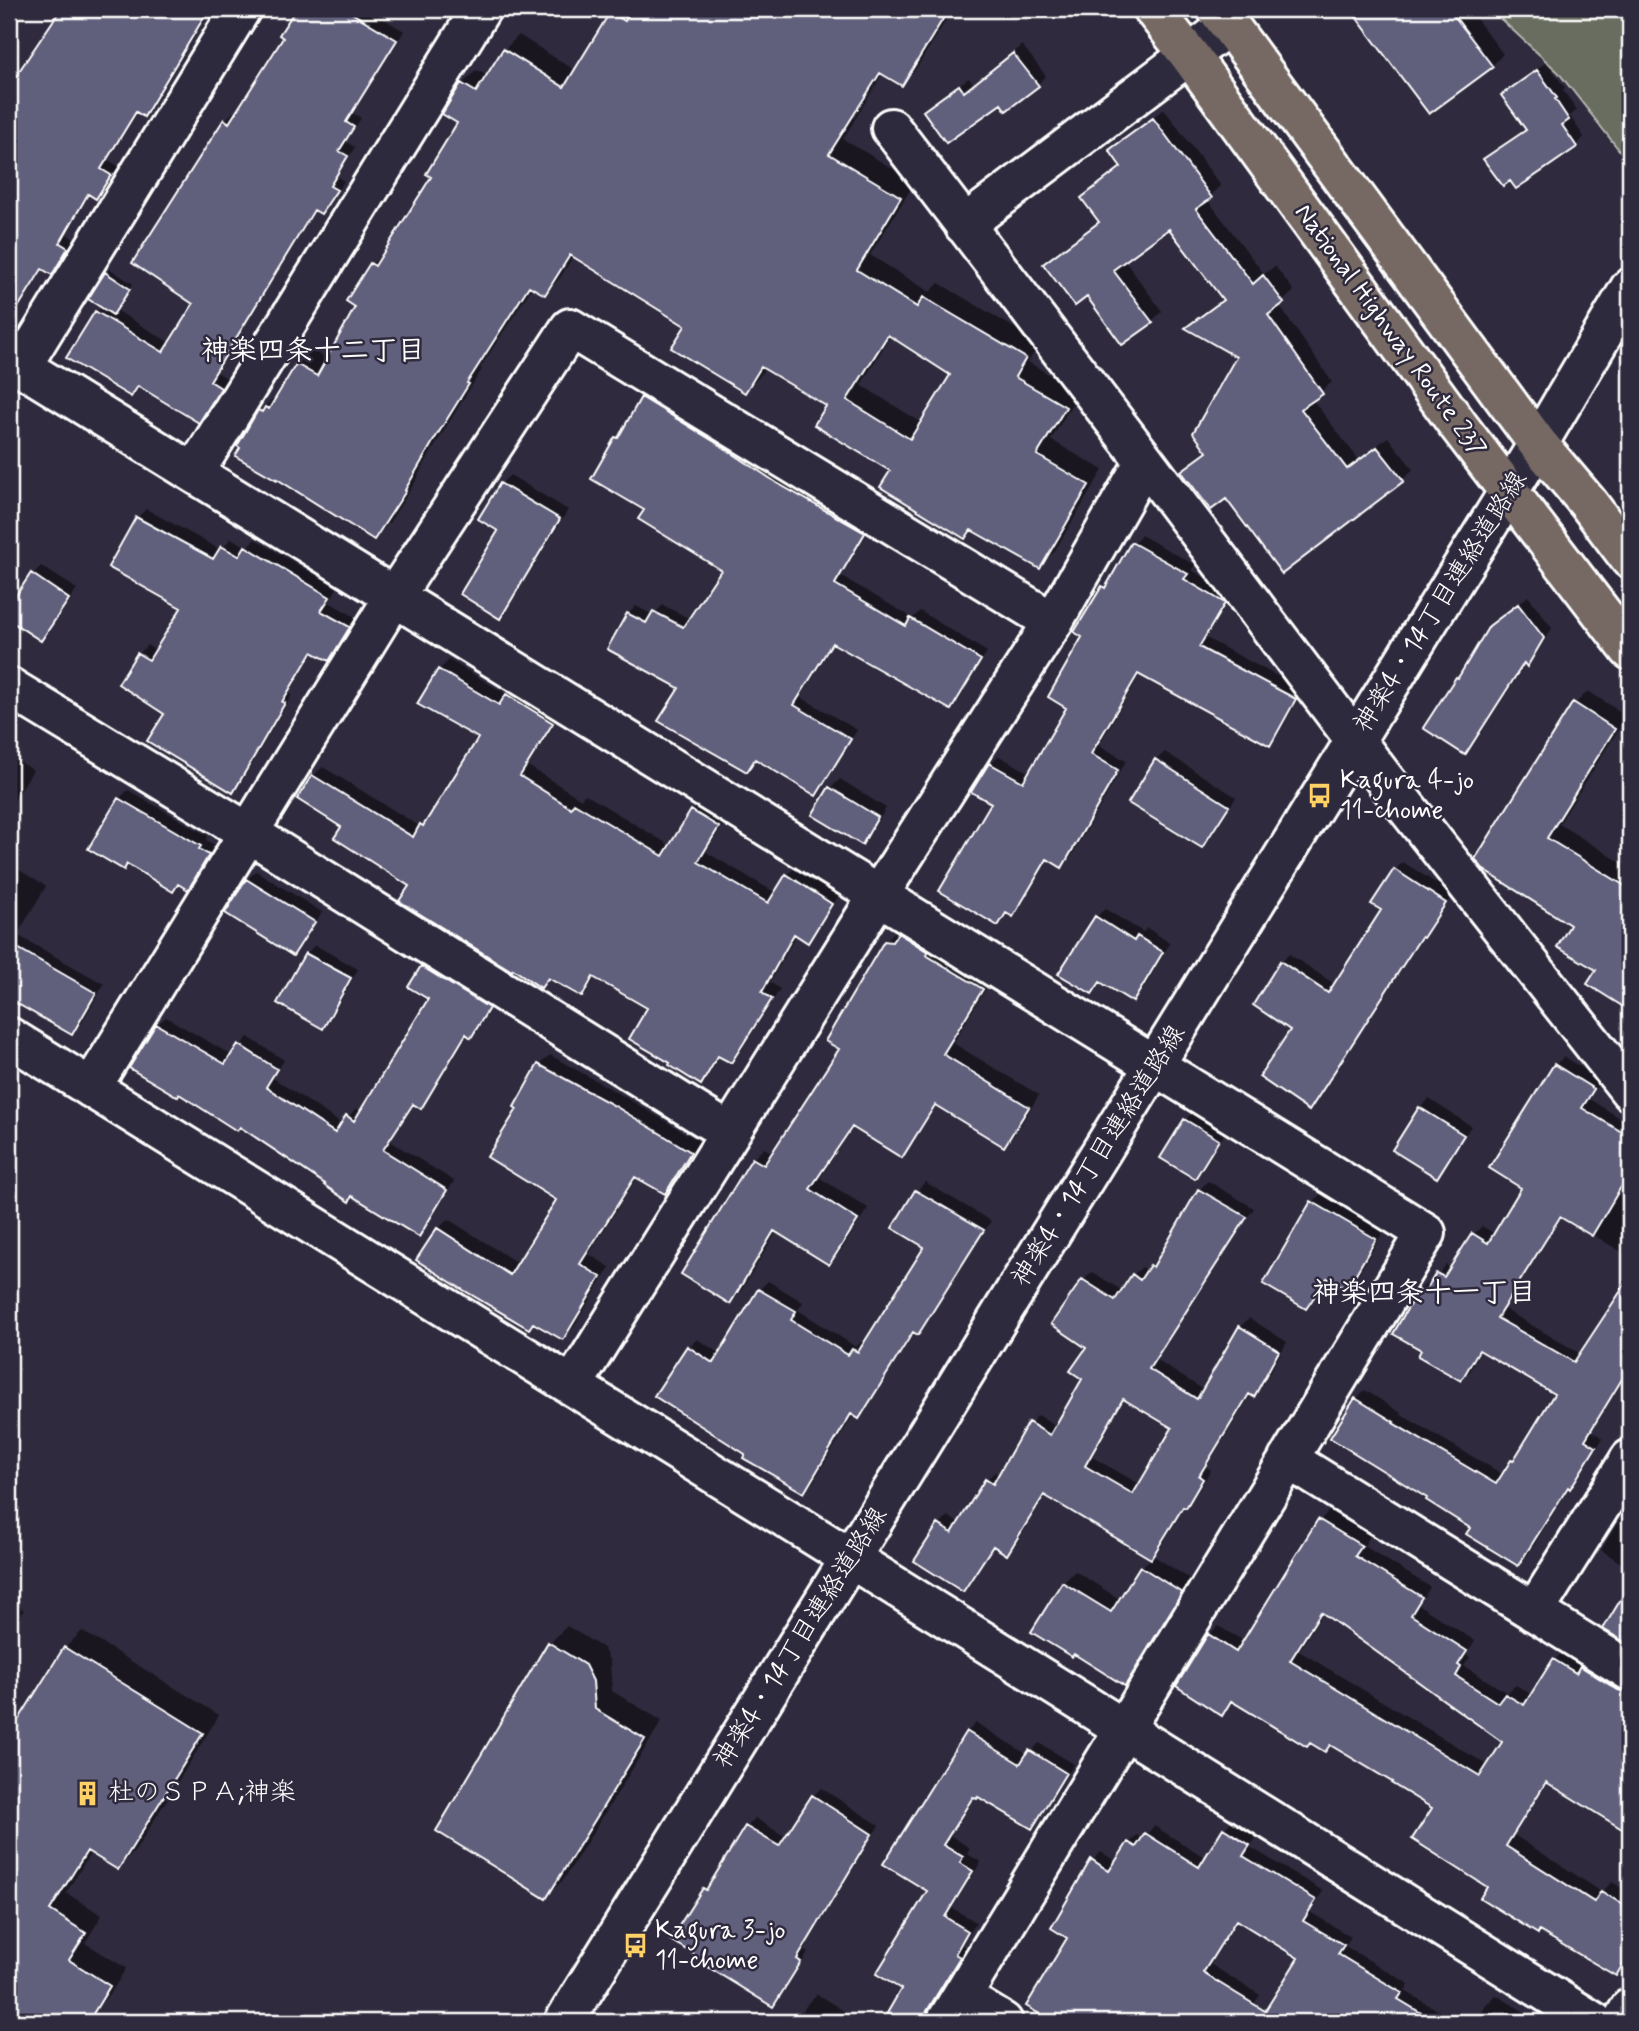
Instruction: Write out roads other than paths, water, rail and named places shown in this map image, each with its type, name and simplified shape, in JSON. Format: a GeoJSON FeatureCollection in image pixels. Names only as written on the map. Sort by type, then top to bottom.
{"type":"FeatureCollection","features":[{"type":"Feature","properties":{"kind":"highway","name":"National Highway Route 237"},"geometry":{"type":"LineString","coordinates":[[1153,9],[1508,491],[1630,650]]}},
{"type":"Feature","properties":{"kind":"highway","name":"National Highway Route 237"},"geometry":{"type":"LineString","coordinates":[[1223,17],[1538,444],[1630,559]]}},
{"type":"Feature","properties":{"kind":"street"},"geometry":{"type":"LineString","coordinates":[[241,9],[15,363],[1426,1233],[954,2009],[1003,2022]]}},
{"type":"Feature","properties":{"kind":"street"},"geometry":{"type":"LineString","coordinates":[[194,473],[481,9]]}},
{"type":"Feature","properties":{"kind":"street"},"geometry":{"type":"LineString","coordinates":[[964,225],[1189,56],[1223,17]]}},
{"type":"Feature","properties":{"kind":"street"},"geometry":{"type":"LineString","coordinates":[[891,128],[1355,741],[1630,1091]]}},
{"type":"Feature","properties":{"kind":"street","name":"神楽4・14丁目連絡道路線"},"geometry":{"type":"LineString","coordinates":[[564,2022],[1538,444],[1630,288]]}},
{"type":"Feature","properties":{"kind":"street"},"geometry":{"type":"LineString","coordinates":[[91,1088],[394,597],[570,328],[1053,622]]}},
{"type":"Feature","properties":{"kind":"street"},"geometry":{"type":"LineString","coordinates":[[572,1386],[878,896],[1053,622],[1145,461]]}},
{"type":"Feature","properties":{"kind":"street"},"geometry":{"type":"LineString","coordinates":[[9,687],[730,1133]]}},
{"type":"Feature","properties":{"kind":"street"},"geometry":{"type":"LineString","coordinates":[[9,1037],[1594,2022]]}},
{"type":"Feature","properties":{"kind":"street"},"geometry":{"type":"LineString","coordinates":[[1288,1459],[1630,1671]]}},
{"type":"Feature","properties":{"kind":"street"},"geometry":{"type":"LineString","coordinates":[[1534,1612],[1630,1459]]}},
{"type":"Feature","properties":{"kind":"street"},"geometry":{"type":"LineString","coordinates":[[1622,2022],[1630,2008]]}},
{"type":"Feature","properties":{"kind":"place","name":"Kagura 4-jo 11-chome"},"geometry":{"type":"Point","coordinates":[1320,796]}},
{"type":"Feature","properties":{"kind":"place","name":"杜のＳＰＡ;神楽"},"geometry":{"type":"Point","coordinates":[88,1793]}},
{"type":"Feature","properties":{"kind":"place","name":"Kagura 3-jo 11-chome"},"geometry":{"type":"Point","coordinates":[635,1946]}},
{"type":"Feature","properties":{"kind":"district","name":"神楽四条十二丁目"},"geometry":{"type":"Point","coordinates":[313,351]}},
{"type":"Feature","properties":{"kind":"district","name":"神楽四条十一丁目"},"geometry":{"type":"Point","coordinates":[1424,1293]}}]}
